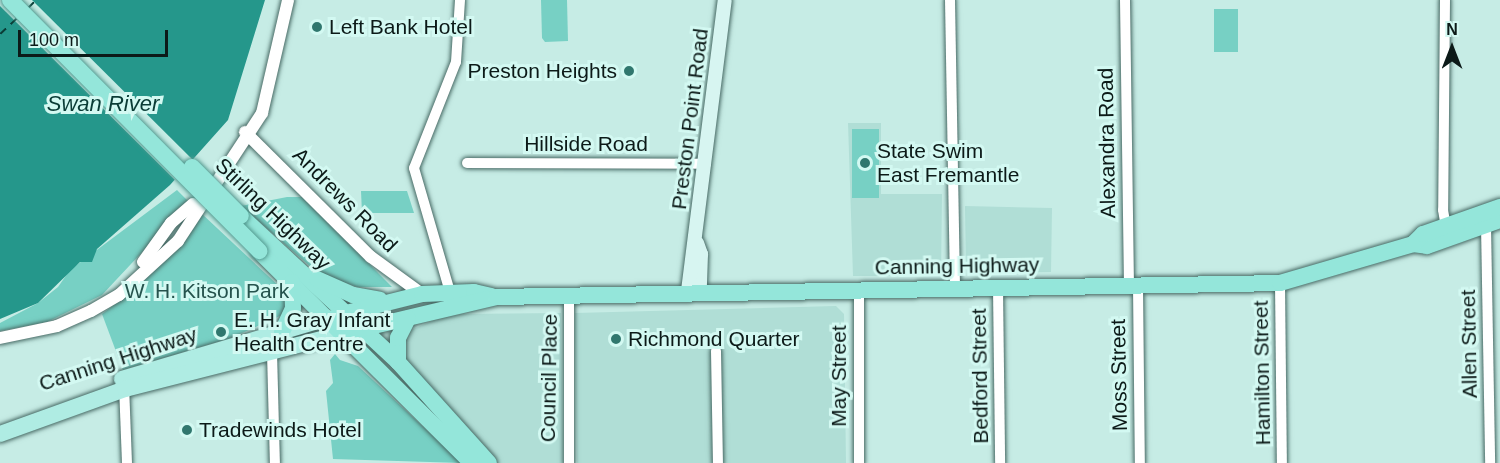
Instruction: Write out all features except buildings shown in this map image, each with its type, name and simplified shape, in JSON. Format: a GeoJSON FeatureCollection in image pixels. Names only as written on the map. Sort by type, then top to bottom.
{"type":"FeatureCollection","features":[{"type":"Feature","properties":{"kind":"highway","name":"Stirling Highway"},"geometry":{"type":"LineString","coordinates":[[10,0],[295,277],[328,318],[472,463]]}},
{"type":"Feature","properties":{"kind":"highway","name":"Stirling Highway"},"geometry":{"type":"LineString","coordinates":[[23,0],[264,247]]}},
{"type":"Feature","properties":{"kind":"highway","name":"Canning Highway"},"geometry":{"type":"LineString","coordinates":[[1413,244],[1423,234],[1500,207]]}},
{"type":"Feature","properties":{"kind":"highway","name":"Canning Highway"},"geometry":{"type":"LineString","coordinates":[[328,318],[385,301],[422,294],[450,292],[496,297],[569,293],[1280,283],[1413,244],[1428,246],[1493,223]]}},
{"type":"Feature","properties":{"kind":"highway","name":"Stirling Highway"},"geometry":{"type":"LineString","coordinates":[[295,277],[345,312],[398,362],[489,463]]}},
{"type":"Feature","properties":{"kind":"highway"},"geometry":{"type":"LineString","coordinates":[[282,332],[293,309],[295,277],[353,295],[385,301]]}},
{"type":"Feature","properties":{"kind":"highway","name":"Canning Highway"},"geometry":{"type":"LineString","coordinates":[[344,333],[496,297]]}},
{"type":"Feature","properties":{"kind":"highway"},"geometry":{"type":"LineString","coordinates":[[398,362],[398,338],[408,318]]}},
{"type":"Feature","properties":{"kind":"main road","name":"Preston Point Road"},"geometry":{"type":"LineString","coordinates":[[694,291],[701,254],[697,243],[725,0]]}},
{"type":"Feature","properties":{"kind":"main road","name":"Canning Highway"},"geometry":{"type":"LineString","coordinates":[[0,423],[328,318]]}},
{"type":"Feature","properties":{"kind":"main road","name":"Canning Highway"},"geometry":{"type":"LineString","coordinates":[[0,434],[123,384],[272,352],[344,333]]}},
{"type":"Feature","properties":{"kind":"street"},"geometry":{"type":"LineString","coordinates":[[247,134],[265,84],[284,0]]}},
{"type":"Feature","properties":{"kind":"street"},"geometry":{"type":"LineString","coordinates":[[0,338],[57,326],[107,300],[149,256],[171,223],[194,203],[247,134],[266,102],[288,0]]}},
{"type":"Feature","properties":{"kind":"street"},"geometry":{"type":"LineString","coordinates":[[450,292],[414,168],[456,62],[460,0]]}},
{"type":"Feature","properties":{"kind":"street"},"geometry":{"type":"LineString","coordinates":[[950,0],[955,289]]}},
{"type":"Feature","properties":{"kind":"street","name":"Alexandra Road"},"geometry":{"type":"LineString","coordinates":[[1125,0],[1133,286]]}},
{"type":"Feature","properties":{"kind":"street"},"geometry":{"type":"LineString","coordinates":[[1445,0],[1443,210],[1446,227]]}},
{"type":"Feature","properties":{"kind":"street","name":"Andrews Road"},"geometry":{"type":"LineString","coordinates":[[247,134],[371,257],[422,294]]}},
{"type":"Feature","properties":{"kind":"street","name":"Hillside Road"},"geometry":{"type":"LineString","coordinates":[[466,163],[706,164]]}},
{"type":"Feature","properties":{"kind":"street","name":"Allen Street"},"geometry":{"type":"LineString","coordinates":[[1490,463],[1493,223]]}},
{"type":"Feature","properties":{"kind":"street","name":"Hamilton Street"},"geometry":{"type":"LineString","coordinates":[[1280,283],[1282,463]]}},
{"type":"Feature","properties":{"kind":"street","name":"Moss Street"},"geometry":{"type":"LineString","coordinates":[[1133,286],[1140,463]]}},
{"type":"Feature","properties":{"kind":"street","name":"Bedford Street"},"geometry":{"type":"LineString","coordinates":[[998,288],[1000,463]]}},
{"type":"Feature","properties":{"kind":"street","name":"May Street"},"geometry":{"type":"LineString","coordinates":[[859,290],[859,463]]}},
{"type":"Feature","properties":{"kind":"street","name":"Council Place"},"geometry":{"type":"LineString","coordinates":[[569,293],[569,463]]}},
{"type":"Feature","properties":{"kind":"street"},"geometry":{"type":"LineString","coordinates":[[716,351],[718,463]]}},
{"type":"Feature","properties":{"kind":"street"},"geometry":{"type":"LineString","coordinates":[[272,352],[275,463]]}},
{"type":"Feature","properties":{"kind":"street"},"geometry":{"type":"LineString","coordinates":[[123,384],[127,463]]}},
{"type":"Feature","properties":{"kind":"shaded area"},"geometry":{"type":"Polygon","coordinates":[[[848,123],[881,123],[881,194],[942,194],[941,276],[853,276],[848,123]]]}},
{"type":"Feature","properties":{"kind":"shaded area"},"geometry":{"type":"Polygon","coordinates":[[[965,206],[1052,208],[1051,272],[974,273],[966,265],[965,206]]]}},
{"type":"Feature","properties":{"kind":"shaded area"},"geometry":{"type":"Polygon","coordinates":[[[836,306],[844,314],[846,463],[577,463],[575,313],[836,306]]]}},
{"type":"Feature","properties":{"kind":"shaded area"},"geometry":{"type":"Polygon","coordinates":[[[561,313],[563,463],[497,463],[404,357],[403,347],[411,330],[437,319],[461,314],[561,313]]]}},
{"type":"Feature","properties":{"kind":"green space"},"geometry":{"type":"Polygon","coordinates":[[[541,0],[567,0],[568,41],[545,42],[542,38],[541,0]]]}},
{"type":"Feature","properties":{"kind":"green space"},"geometry":{"type":"Polygon","coordinates":[[[1214,9],[1238,9],[1238,52],[1214,52],[1214,9]]]}},
{"type":"Feature","properties":{"kind":"green space","name":"State Swim East Fremantle"},"geometry":{"type":"Polygon","coordinates":[[[852,129],[879,129],[879,198],[852,198],[852,129]]]}},
{"type":"Feature","properties":{"kind":"green space"},"geometry":{"type":"Polygon","coordinates":[[[177,190],[189,202],[102,295],[47,322],[0,331],[0,323],[38,303],[58,287],[70,270],[177,190]]]}},
{"type":"Feature","properties":{"kind":"green space"},"geometry":{"type":"Polygon","coordinates":[[[361,191],[407,191],[414,213],[362,213],[361,191]]]}},
{"type":"Feature","properties":{"kind":"green space"},"geometry":{"type":"Polygon","coordinates":[[[287,197],[303,197],[392,287],[357,287],[319,274],[241,206],[287,197]]]}},
{"type":"Feature","properties":{"kind":"green space","name":"W. H. Kitson Park"},"geometry":{"type":"Polygon","coordinates":[[[201,213],[281,288],[286,304],[282,315],[231,338],[123,370],[102,314],[130,293],[201,213]]]}},
{"type":"Feature","properties":{"kind":"green space"},"geometry":{"type":"Polygon","coordinates":[[[335,354],[340,360],[358,366],[462,463],[333,459],[326,391],[333,383],[330,360],[335,354]]]}},
{"type":"Feature","properties":{"kind":"water","name":"Swan River"},"geometry":{"type":"Polygon","coordinates":[[[0,0],[265,0],[228,120],[170,185],[97,249],[92,262],[80,262],[38,303],[0,319],[0,0]]]}},
{"type":"Feature","properties":{"kind":"pier"},"geometry":{"type":"Polygon","coordinates":[[[0,0],[32,0],[195,162],[177,182],[0,6],[0,0]]]}},
{"type":"Feature","properties":{"kind":"ferry route"},"geometry":{"type":"LineString","coordinates":[[28,8],[36,0]]}},
{"type":"Feature","properties":{"kind":"ferry route"},"geometry":{"type":"LineString","coordinates":[[0,34],[18,17]]}},
{"type":"Feature","properties":{"kind":"place","name":"Left Bank Hotel"},"geometry":{"type":"Point","coordinates":[317,27]}},
{"type":"Feature","properties":{"kind":"place","name":"Preston Heights"},"geometry":{"type":"Point","coordinates":[629,71]}},
{"type":"Feature","properties":{"kind":"place","name":"State Swim East Fremantle"},"geometry":{"type":"Point","coordinates":[865,163]}},
{"type":"Feature","properties":{"kind":"place","name":"E. H. Gray Infant Health Centre"},"geometry":{"type":"Point","coordinates":[221,332]}},
{"type":"Feature","properties":{"kind":"place","name":"Richmond Quarter"},"geometry":{"type":"Point","coordinates":[616,339]}},
{"type":"Feature","properties":{"kind":"place","name":"Tradewinds Hotel"},"geometry":{"type":"Point","coordinates":[187,430]}}]}
